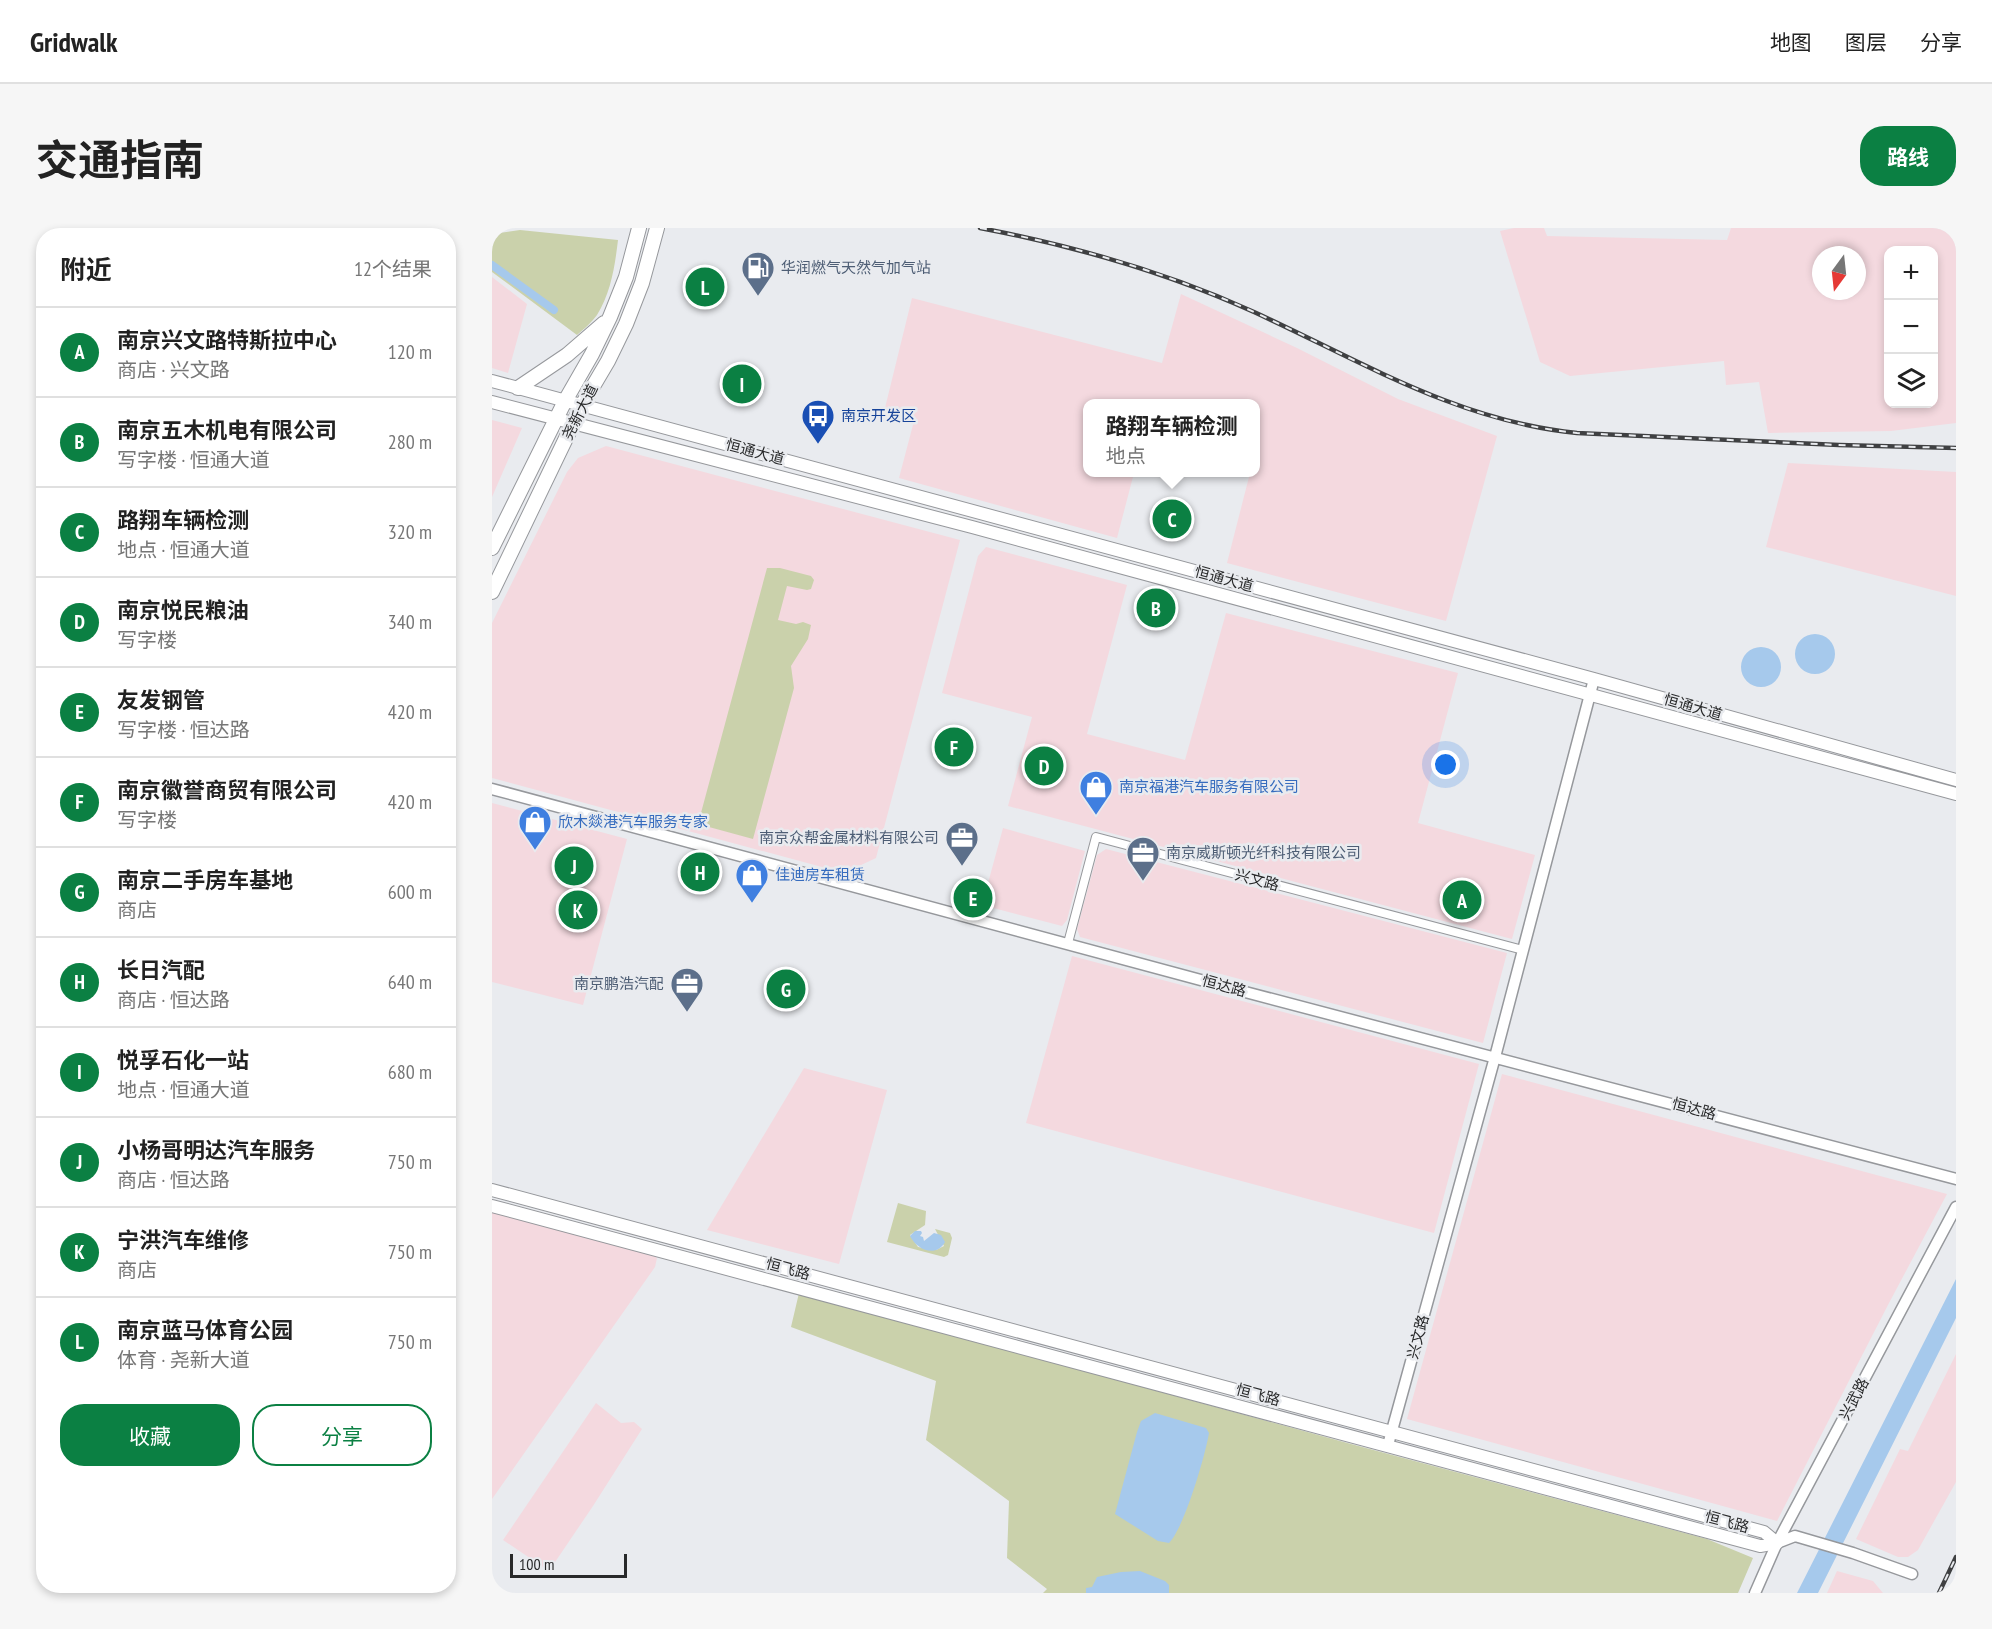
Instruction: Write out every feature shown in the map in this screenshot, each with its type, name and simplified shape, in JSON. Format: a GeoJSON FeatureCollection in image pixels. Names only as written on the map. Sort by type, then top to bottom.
{"type":"FeatureCollection","features":[{"type":"Feature","properties":{"kind":"main road","name":"尧新大道"},"geometry":{"type":"LineString","coordinates":[[492,548],[565,401],[610,317],[626,277],[639,228]]}},
{"type":"Feature","properties":{"kind":"main road","name":"尧新大道"},"geometry":{"type":"LineString","coordinates":[[492,592],[582,405],[608,361],[626,324],[642,283],[657,228]]}},
{"type":"Feature","properties":{"kind":"main road"},"geometry":{"type":"LineString","coordinates":[[518,388],[567,355],[610,317]]}},
{"type":"Feature","properties":{"kind":"main road","name":"恒通大道"},"geometry":{"type":"LineString","coordinates":[[492,381],[1594,679],[1956,780]]}},
{"type":"Feature","properties":{"kind":"main road","name":"恒通大道"},"geometry":{"type":"LineString","coordinates":[[492,402],[972,527],[1956,794]]}},
{"type":"Feature","properties":{"kind":"main road","name":"恒飞路"},"geometry":{"type":"LineString","coordinates":[[492,1190],[1764,1532],[1778,1543]]}},
{"type":"Feature","properties":{"kind":"main road","name":"恒飞路"},"geometry":{"type":"LineString","coordinates":[[492,1206],[1760,1546],[1778,1543]]}},
{"type":"Feature","properties":{"kind":"street","name":"兴文路"},"geometry":{"type":"LineString","coordinates":[[1388,1445],[1496,1057],[1594,679]]}},
{"type":"Feature","properties":{"kind":"street","name":"恒达路"},"geometry":{"type":"LineString","coordinates":[[492,789],[1249,993],[1956,1179]]}},
{"type":"Feature","properties":{"kind":"street","name":"兴文路"},"geometry":{"type":"LineString","coordinates":[[1068,943],[1096,837],[1523,950]]}},
{"type":"Feature","properties":{"kind":"street","name":"兴武路"},"geometry":{"type":"LineString","coordinates":[[1755,1593],[1778,1543],[1956,1207]]}},
{"type":"Feature","properties":{"kind":"street"},"geometry":{"type":"LineString","coordinates":[[1778,1543],[1795,1536],[1912,1574]]}},
{"type":"Feature","properties":{"kind":"shaded area"},"geometry":{"type":"Polygon","coordinates":[[[1514,228],[1544,228],[1547,236],[1727,240],[1731,228],[1956,228],[1956,423],[1891,431],[1768,433],[1759,382],[1726,385],[1724,361],[1570,376],[1540,362],[1500,231],[1514,228]]]}},
{"type":"Feature","properties":{"kind":"shaded area"},"geometry":{"type":"Polygon","coordinates":[[[492,277],[527,304],[508,373],[492,368],[492,277]]]}},
{"type":"Feature","properties":{"kind":"shaded area"},"geometry":{"type":"Polygon","coordinates":[[[1181,294],[1297,348],[1398,399],[1497,436],[1446,621],[1227,563],[1249,477],[1260,477],[1260,399],[1083,399],[1083,477],[1133,477],[1117,538],[899,478],[914,421],[884,412],[912,298],[1162,363],[1181,294]]]}},
{"type":"Feature","properties":{"kind":"shaded area"},"geometry":{"type":"Polygon","coordinates":[[[492,420],[522,428],[492,497],[492,420]]]}},
{"type":"Feature","properties":{"kind":"shaded area"},"geometry":{"type":"Polygon","coordinates":[[[606,446],[960,540],[876,858],[844,873],[492,778],[492,623],[567,472],[578,458],[606,446]]]}},
{"type":"Feature","properties":{"kind":"shaded area"},"geometry":{"type":"Polygon","coordinates":[[[1788,463],[1956,472],[1956,596],[1766,547],[1788,463]]]}},
{"type":"Feature","properties":{"kind":"shaded area"},"geometry":{"type":"Polygon","coordinates":[[[986,547],[1127,585],[1087,734],[1185,760],[1226,613],[1458,673],[1418,823],[1535,855],[1512,939],[1008,806],[1032,717],[942,693],[978,556],[986,547]]]}},
{"type":"Feature","properties":{"kind":"shaded area"},"geometry":{"type":"Polygon","coordinates":[[[492,803],[627,839],[583,1005],[492,982],[492,803]]]}},
{"type":"Feature","properties":{"kind":"shaded area"},"geometry":{"type":"Polygon","coordinates":[[[1003,828],[1085,851],[1067,920],[1062,926],[982,905],[1003,828]]]}},
{"type":"Feature","properties":{"kind":"shaded area"},"geometry":{"type":"Polygon","coordinates":[[[1106,849],[1507,953],[1483,1043],[1080,937],[1077,929],[1097,855],[1106,849]]]}},
{"type":"Feature","properties":{"kind":"shaded area"},"geometry":{"type":"Polygon","coordinates":[[[1072,956],[1479,1064],[1434,1233],[1026,1123],[1072,956]]]}},
{"type":"Feature","properties":{"kind":"shaded area"},"geometry":{"type":"Polygon","coordinates":[[[804,1068],[887,1090],[839,1264],[707,1230],[804,1068]]]}},
{"type":"Feature","properties":{"kind":"shaded area"},"geometry":{"type":"Polygon","coordinates":[[[1502,1074],[1947,1194],[1777,1521],[1407,1419],[1502,1074]]]}},
{"type":"Feature","properties":{"kind":"shaded area"},"geometry":{"type":"Polygon","coordinates":[[[492,1211],[651,1253],[657,1258],[655,1267],[492,1499],[492,1211]]]}},
{"type":"Feature","properties":{"kind":"shaded area"},"geometry":{"type":"Polygon","coordinates":[[[1956,1354],[1956,1482],[1918,1550],[1908,1557],[1898,1557],[1856,1539],[1900,1449],[1908,1451],[1956,1354]]]}},
{"type":"Feature","properties":{"kind":"shaded area"},"geometry":{"type":"Polygon","coordinates":[[[596,1403],[621,1423],[634,1422],[642,1429],[549,1571],[503,1540],[596,1403]]]}},
{"type":"Feature","properties":{"kind":"shaded area"},"geometry":{"type":"Polygon","coordinates":[[[1837,1571],[1873,1581],[1883,1593],[1827,1593],[1837,1571]]]}},
{"type":"Feature","properties":{"kind":"green space"},"geometry":{"type":"Polygon","coordinates":[[[520,230],[618,240],[614,269],[606,298],[595,318],[577,335],[492,272],[492,234],[520,230]]]}},
{"type":"Feature","properties":{"kind":"green space"},"geometry":{"type":"Polygon","coordinates":[[[767,568],[780,568],[811,576],[814,580],[811,589],[807,590],[787,586],[778,620],[811,625],[808,639],[791,666],[794,688],[753,839],[698,824],[767,568]]]}},
{"type":"Feature","properties":{"kind":"green space"},"geometry":{"type":"Polygon","coordinates":[[[898,1203],[926,1211],[925,1225],[910,1235],[918,1247],[936,1250],[944,1246],[935,1229],[950,1233],[952,1238],[948,1255],[944,1257],[887,1242],[898,1203]]]}},
{"type":"Feature","properties":{"kind":"green space"},"geometry":{"type":"Polygon","coordinates":[[[799,1293],[1707,1539],[1753,1558],[1738,1593],[1043,1593],[1047,1589],[1007,1558],[1009,1501],[926,1440],[936,1381],[791,1327],[799,1293]]]}},
{"type":"Feature","properties":{"kind":"water"},"geometry":{"type":"Polygon","coordinates":[[[1815,634],[1823,635],[1829,640],[1834,646],[1834,662],[1829,668],[1823,673],[1815,674],[1807,673],[1801,668],[1796,662],[1795,654],[1796,646],[1801,640],[1807,635],[1815,634]]]}},
{"type":"Feature","properties":{"kind":"water"},"geometry":{"type":"Polygon","coordinates":[[[1761,647],[1769,648],[1775,653],[1780,659],[1780,675],[1775,681],[1769,686],[1761,687],[1753,686],[1747,681],[1742,675],[1741,667],[1742,659],[1747,653],[1753,648],[1761,647]]]}},
{"type":"Feature","properties":{"kind":"water"},"geometry":{"type":"Polygon","coordinates":[[[915,1231],[921,1231],[920,1236],[924,1241],[934,1233],[941,1235],[945,1242],[937,1250],[927,1250],[913,1241],[910,1236],[915,1231]]]}},
{"type":"Feature","properties":{"kind":"water"},"geometry":{"type":"Polygon","coordinates":[[[1956,1279],[1956,1318],[1818,1593],[1797,1593],[1956,1279]]]}},
{"type":"Feature","properties":{"kind":"water"},"geometry":{"type":"Polygon","coordinates":[[[1155,1413],[1206,1428],[1209,1433],[1199,1474],[1187,1508],[1169,1543],[1158,1541],[1115,1514],[1141,1421],[1155,1413]]]}},
{"type":"Feature","properties":{"kind":"water"},"geometry":{"type":"Polygon","coordinates":[[[1140,1571],[1165,1581],[1169,1585],[1169,1593],[1086,1593],[1086,1588],[1092,1587],[1097,1577],[1140,1571]]]}},
{"type":"Feature","properties":{"kind":"waterway"},"geometry":{"type":"LineString","coordinates":[[492,265],[554,310]]}},
{"type":"Feature","properties":{"kind":"railway"},"geometry":{"type":"LineString","coordinates":[[980,228],[1051,243],[1154,273],[1254,312],[1372,369],[1450,402],[1491,416],[1533,426],[1577,433],[1956,448]]}},
{"type":"Feature","properties":{"kind":"railway"},"geometry":{"type":"LineString","coordinates":[[1939,1593],[1956,1557]]}},
{"type":"Feature","properties":{"kind":"place","name":"南京蓝马体育公园"},"geometry":{"type":"Point","coordinates":[705,287]}},
{"type":"Feature","properties":{"kind":"place","name":"华润燃气天然气加气站"},"geometry":{"type":"Point","coordinates":[758,297]}},
{"type":"Feature","properties":{"kind":"place","name":"悦孚石化一站"},"geometry":{"type":"Point","coordinates":[742,384]}},
{"type":"Feature","properties":{"kind":"place","name":"南京开发区"},"geometry":{"type":"Point","coordinates":[818,445]}},
{"type":"Feature","properties":{"kind":"place","name":"路翔车辆检测"},"geometry":{"type":"Point","coordinates":[1172,519]}},
{"type":"Feature","properties":{"kind":"place","name":"南京五木机电有限公司"},"geometry":{"type":"Point","coordinates":[1156,608]}},
{"type":"Feature","properties":{"kind":"place","name":"南京徽誉商贸有限公司"},"geometry":{"type":"Point","coordinates":[954,747]}},
{"type":"Feature","properties":{"kind":"place","name":"南京悦民粮油"},"geometry":{"type":"Point","coordinates":[1044,766]}},
{"type":"Feature","properties":{"kind":"place","name":"南京福港汽车服务有限公司"},"geometry":{"type":"Point","coordinates":[1096,816]}},
{"type":"Feature","properties":{"kind":"place","name":"欣木燚港汽车服务专家"},"geometry":{"type":"Point","coordinates":[535,851]}},
{"type":"Feature","properties":{"kind":"place","name":"小杨哥明达汽车服务"},"geometry":{"type":"Point","coordinates":[574,866]}},
{"type":"Feature","properties":{"kind":"place","name":"南京众帮金属材料有限公司"},"geometry":{"type":"Point","coordinates":[962,867]}},
{"type":"Feature","properties":{"kind":"place","name":"长日汽配"},"geometry":{"type":"Point","coordinates":[700,872]}},
{"type":"Feature","properties":{"kind":"place","name":"南京威斯顿光纤科技有限公司"},"geometry":{"type":"Point","coordinates":[1143,882]}},
{"type":"Feature","properties":{"kind":"place","name":"友发钢管"},"geometry":{"type":"Point","coordinates":[973,898]}},
{"type":"Feature","properties":{"kind":"place","name":"南京兴文路特斯拉中心"},"geometry":{"type":"Point","coordinates":[1462,900]}},
{"type":"Feature","properties":{"kind":"place","name":"佳迪房车租赁"},"geometry":{"type":"Point","coordinates":[752,904]}},
{"type":"Feature","properties":{"kind":"place","name":"宁洪汽车维修"},"geometry":{"type":"Point","coordinates":[578,910]}},
{"type":"Feature","properties":{"kind":"place","name":"南京二手房车基地"},"geometry":{"type":"Point","coordinates":[786,989]}},
{"type":"Feature","properties":{"kind":"place","name":"南京鹏浩汽配"},"geometry":{"type":"Point","coordinates":[687,1013]}}]}
